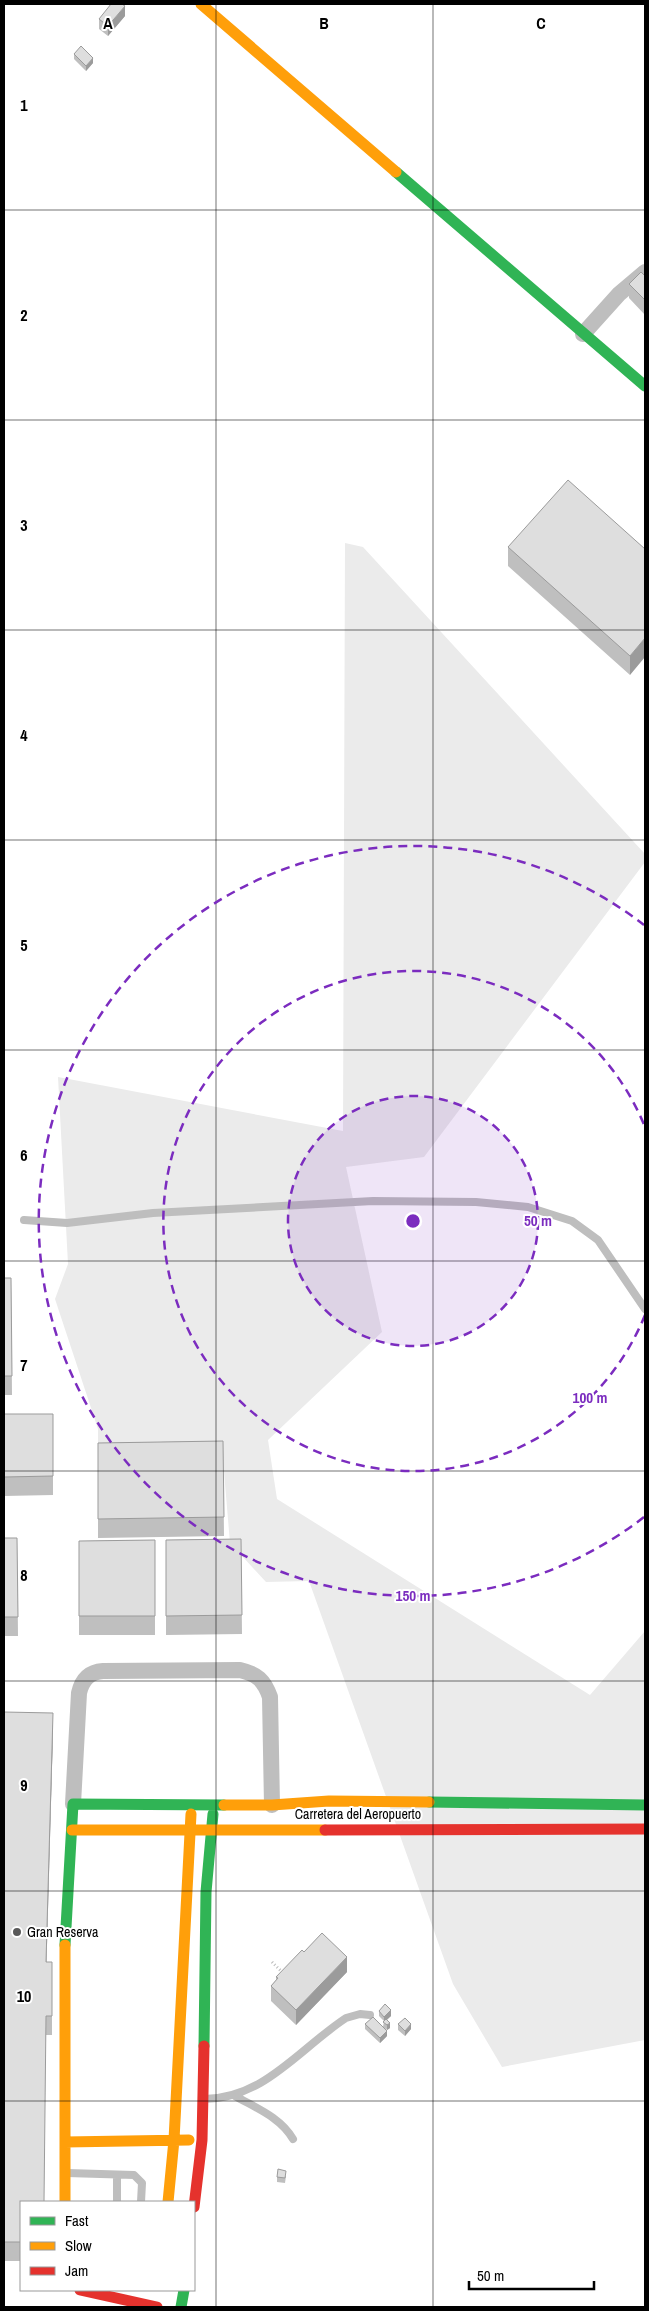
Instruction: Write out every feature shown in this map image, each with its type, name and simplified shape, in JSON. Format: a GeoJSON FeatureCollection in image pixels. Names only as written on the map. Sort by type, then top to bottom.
{"type":"FeatureCollection","features":[{"type":"Feature","properties":{"kind":"street"},"geometry":{"type":"LineString","coordinates":[[201,4],[645,386]]}},
{"type":"Feature","properties":{"kind":"street"},"geometry":{"type":"LineString","coordinates":[[583,334],[619,294],[645,272]]}},
{"type":"Feature","properties":{"kind":"street"},"geometry":{"type":"LineString","coordinates":[[65,2201],[64,1992],[66,1899],[81,1684],[90,1675],[103,1671],[240,1670],[259,1677],[265,1683],[270,1697],[272,1805]]}},
{"type":"Feature","properties":{"kind":"street","name":"Carretera del Aeropuerto"},"geometry":{"type":"LineString","coordinates":[[73,1804],[191,1806],[272,1805],[329,1801],[645,1805]]}},
{"type":"Feature","properties":{"kind":"street"},"geometry":{"type":"LineString","coordinates":[[195,2201],[202,2140],[206,1892],[210,1829],[215,1805]]}},
{"type":"Feature","properties":{"kind":"street"},"geometry":{"type":"LineString","coordinates":[[168,2201],[174,2140],[191,1806]]}},
{"type":"Feature","properties":{"kind":"street","name":"Carretera del Aeropuerto"},"geometry":{"type":"LineString","coordinates":[[72,1830],[645,1829]]}},
{"type":"Feature","properties":{"kind":"street"},"geometry":{"type":"LineString","coordinates":[[66,2142],[202,2140]]}},
{"type":"Feature","properties":{"kind":"street"},"geometry":{"type":"LineString","coordinates":[[86,2291],[157,2304]]}},
{"type":"Feature","properties":{"kind":"street"},"geometry":{"type":"LineString","coordinates":[[182,2307],[184,2291]]}},
{"type":"Feature","properties":{"kind":"lane"},"geometry":{"type":"LineString","coordinates":[[24,1220],[67,1223],[152,1213],[373,1201],[476,1202],[528,1207],[572,1220],[598,1240],[645,1310]]}},
{"type":"Feature","properties":{"kind":"lane"},"geometry":{"type":"LineString","coordinates":[[203,2100],[235,2096],[258,2086],[346,2018],[360,2014],[370,2015]]}},
{"type":"Feature","properties":{"kind":"lane"},"geometry":{"type":"LineString","coordinates":[[235,2096],[276,2119],[286,2127],[293,2139]]}},
{"type":"Feature","properties":{"kind":"lane"},"geometry":{"type":"LineString","coordinates":[[65,2173],[134,2175],[142,2183],[141,2201]]}},
{"type":"Feature","properties":{"kind":"lane"},"geometry":{"type":"LineString","coordinates":[[117,2176],[117,2201]]}},
{"type":"Feature","properties":{"kind":"path"},"geometry":{"type":"LineString","coordinates":[[272,1962],[288,1978]]}},
{"type":"Feature","properties":{"kind":"shaded area"},"geometry":{"type":"Polygon","coordinates":[[[345,543],[363,547],[645,854],[645,862],[424,1157],[346,1167],[382,1332],[268,1440],[277,1499],[590,1695],[645,1631],[645,2040],[502,2067],[453,1984],[309,1581],[266,1582],[230,1543],[223,1460],[98,1453],[98,1429],[55,1299],[68,1264],[58,1077],[343,1131],[345,543]]]}},
{"type":"Feature","properties":{"kind":"building"},"geometry":{"type":"Polygon","coordinates":[[[111,4],[122,4],[125,6],[108,26],[99,19],[111,4]]]}},
{"type":"Feature","properties":{"kind":"building"},"geometry":{"type":"Polygon","coordinates":[[[81,46],[93,58],[86,66],[74,54],[81,46]]]}},
{"type":"Feature","properties":{"kind":"building"},"geometry":{"type":"Polygon","coordinates":[[[641,272],[645,276],[645,300],[629,284],[641,272]]]}},
{"type":"Feature","properties":{"kind":"building"},"geometry":{"type":"Polygon","coordinates":[[[568,480],[645,549],[645,638],[630,656],[508,547],[568,480]]]}},
{"type":"Feature","properties":{"kind":"building"},"geometry":{"type":"Polygon","coordinates":[[[4,1278],[11,1278],[12,1376],[4,1376],[4,1278]]]}},
{"type":"Feature","properties":{"kind":"building"},"geometry":{"type":"Polygon","coordinates":[[[4,1414],[53,1414],[53,1476],[4,1477],[4,1414]]]}},
{"type":"Feature","properties":{"kind":"building"},"geometry":{"type":"Polygon","coordinates":[[[223,1441],[224,1517],[98,1519],[98,1443],[223,1441]]]}},
{"type":"Feature","properties":{"kind":"building"},"geometry":{"type":"Polygon","coordinates":[[[4,1538],[17,1538],[18,1617],[4,1617],[4,1538]]]}},
{"type":"Feature","properties":{"kind":"building"},"geometry":{"type":"Polygon","coordinates":[[[241,1539],[242,1615],[166,1616],[166,1540],[241,1539]]]}},
{"type":"Feature","properties":{"kind":"building"},"geometry":{"type":"Polygon","coordinates":[[[155,1540],[155,1616],[79,1616],[79,1541],[155,1540]]]}},
{"type":"Feature","properties":{"kind":"building"},"geometry":{"type":"Polygon","coordinates":[[[4,1712],[53,1713],[46,1962],[52,1962],[52,2016],[46,2016],[44,2201],[20,2201],[20,2242],[4,2242],[4,1712]]]}},
{"type":"Feature","properties":{"kind":"building"},"geometry":{"type":"Polygon","coordinates":[[[322,1933],[347,1957],[296,2010],[271,1986],[278,1978],[276,1977],[302,1950],[304,1952],[322,1933]]]}},
{"type":"Feature","properties":{"kind":"building"},"geometry":{"type":"Polygon","coordinates":[[[385,2004],[391,2010],[384,2017],[379,2011],[385,2004]]]}},
{"type":"Feature","properties":{"kind":"building"},"geometry":{"type":"Polygon","coordinates":[[[373,2017],[387,2031],[380,2038],[365,2024],[373,2017]]]}},
{"type":"Feature","properties":{"kind":"building"},"geometry":{"type":"Polygon","coordinates":[[[405,2018],[411,2024],[405,2031],[398,2024],[405,2018]]]}},
{"type":"Feature","properties":{"kind":"building"},"geometry":{"type":"Polygon","coordinates":[[[386,2019],[390,2023],[387,2025],[383,2022],[386,2019]]]}},
{"type":"Feature","properties":{"kind":"building"},"geometry":{"type":"Polygon","coordinates":[[[278,2169],[286,2171],[285,2178],[277,2177],[278,2169]]]}},
{"type":"Feature","properties":{"kind":"traffic: fast"},"geometry":{"type":"LineString","coordinates":[[396,172],[645,386]]}},
{"type":"Feature","properties":{"kind":"traffic: fast"},"geometry":{"type":"LineString","coordinates":[[429,1802],[645,1805]]}},
{"type":"Feature","properties":{"kind":"traffic: fast"},"geometry":{"type":"LineString","coordinates":[[65,1945],[73,1804],[224,1805]]}},
{"type":"Feature","properties":{"kind":"traffic: fast"},"geometry":{"type":"LineString","coordinates":[[204,2046],[206,1892],[213,1814]]}},
{"type":"Feature","properties":{"kind":"traffic: fast"},"geometry":{"type":"LineString","coordinates":[[181,2307],[184,2291]]}},
{"type":"Feature","properties":{"kind":"traffic: slow"},"geometry":{"type":"LineString","coordinates":[[201,4],[396,172]]}},
{"type":"Feature","properties":{"kind":"traffic: slow"},"geometry":{"type":"LineString","coordinates":[[224,1805],[272,1805],[329,1801],[429,1802]]}},
{"type":"Feature","properties":{"kind":"traffic: slow"},"geometry":{"type":"LineString","coordinates":[[168,2201],[174,2140],[191,1814]]}},
{"type":"Feature","properties":{"kind":"traffic: slow"},"geometry":{"type":"LineString","coordinates":[[72,1830],[325,1830]]}},
{"type":"Feature","properties":{"kind":"traffic: slow"},"geometry":{"type":"LineString","coordinates":[[65,1945],[65,2201]]}},
{"type":"Feature","properties":{"kind":"traffic: slow"},"geometry":{"type":"LineString","coordinates":[[65,2142],[189,2140]]}},
{"type":"Feature","properties":{"kind":"traffic: jam"},"geometry":{"type":"LineString","coordinates":[[325,1830],[645,1829]]}},
{"type":"Feature","properties":{"kind":"traffic: jam"},"geometry":{"type":"LineString","coordinates":[[195,2201],[202,2140],[204,2046]]}},
{"type":"Feature","properties":{"kind":"traffic: jam"},"geometry":{"type":"LineString","coordinates":[[85,2291],[157,2307]]}},
{"type":"Feature","properties":{"kind":"place","name":"Gran Reserva"},"geometry":{"type":"Point","coordinates":[17,1932]}}]}
